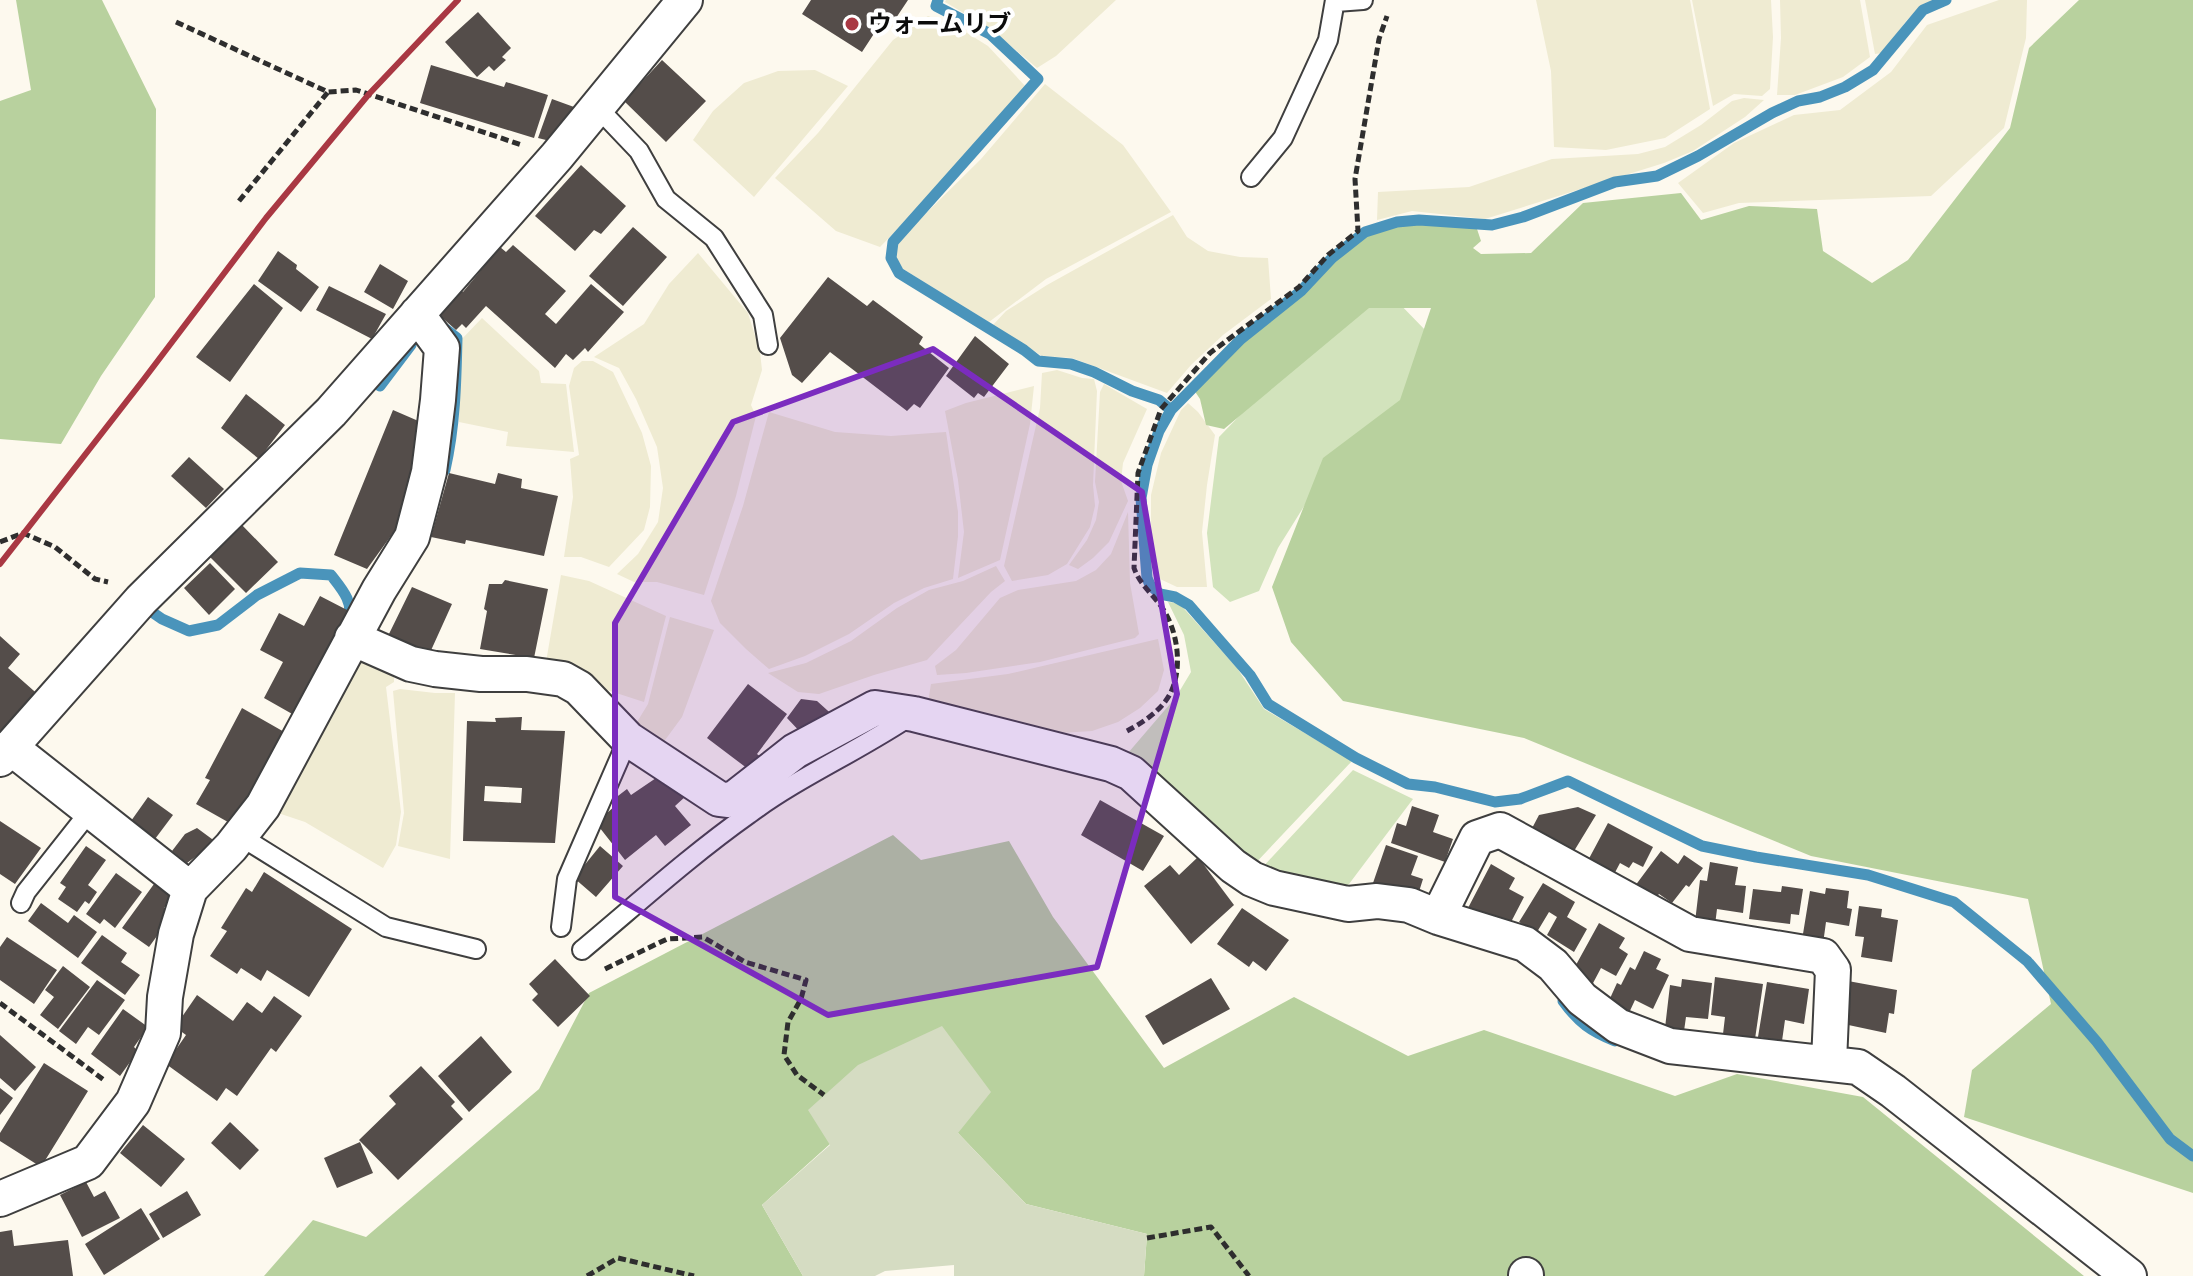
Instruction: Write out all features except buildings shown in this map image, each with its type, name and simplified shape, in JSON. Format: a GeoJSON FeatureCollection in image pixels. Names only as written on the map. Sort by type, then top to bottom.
{"type":"FeatureCollection","features":[{"type":"Feature","properties":{"kind":"street"},"geometry":{"type":"LineString","coordinates":[[190,889],[90,811],[5,753],[141,600],[331,412],[557,156],[685,0]]}},
{"type":"Feature","properties":{"kind":"street"},"geometry":{"type":"LineString","coordinates":[[0,1199],[88,1162],[133,1102],[163,1033],[165,997],[176,934],[190,889],[240,836],[263,806],[352,638],[412,537],[429,472],[442,348],[417,314]]}},
{"type":"Feature","properties":{"kind":"street"},"geometry":{"type":"LineString","coordinates":[[352,638],[411,664],[435,669],[563,679],[579,688],[628,739],[714,797],[727,800],[735,798],[795,751],[875,708],[914,714],[1111,764],[1131,773],[1233,866],[1252,879],[1274,888],[1348,904],[1377,901],[1409,905],[1525,944],[1553,965],[1582,999],[1618,1026],[1670,1046],[1858,1067],[2129,1276]]}},
{"type":"Feature","properties":{"kind":"street"},"geometry":{"type":"LineString","coordinates":[[1438,917],[1477,838],[1500,830],[1690,934],[1823,956],[1833,970],[1829,1062]]}},
{"type":"Feature","properties":{"kind":"lane"},"geometry":{"type":"LineString","coordinates":[[1251,177],[1283,138],[1328,40],[1335,1],[1363,0]]}},
{"type":"Feature","properties":{"kind":"lane"},"geometry":{"type":"LineString","coordinates":[[598,108],[639,151],[666,199],[714,238],[763,315],[768,345]]}},
{"type":"Feature","properties":{"kind":"lane"},"geometry":{"type":"LineString","coordinates":[[582,950],[750,812],[914,714]]}},
{"type":"Feature","properties":{"kind":"lane"},"geometry":{"type":"LineString","coordinates":[[561,927],[567,879],[628,739]]}},
{"type":"Feature","properties":{"kind":"lane"},"geometry":{"type":"LineString","coordinates":[[21,903],[26,892],[90,811]]}},
{"type":"Feature","properties":{"kind":"lane"},"geometry":{"type":"LineString","coordinates":[[240,836],[386,927],[476,949]]}},
{"type":"Feature","properties":{"kind":"path"},"geometry":{"type":"LineString","coordinates":[[1081,757],[1145,721],[1169,695],[1176,670],[1173,627],[1162,607],[1139,582],[1134,568],[1138,473],[1161,409],[1210,353],[1299,287],[1328,255],[1358,231],[1355,179],[1379,39],[1388,13]]}},
{"type":"Feature","properties":{"kind":"path"},"geometry":{"type":"LineString","coordinates":[[176,22],[328,92],[356,90],[557,156]]}},
{"type":"Feature","properties":{"kind":"path"},"geometry":{"type":"LineString","coordinates":[[239,201],[328,92]]}},
{"type":"Feature","properties":{"kind":"path"},"geometry":{"type":"LineString","coordinates":[[0,542],[23,533],[55,547],[95,579],[111,583],[141,600]]}},
{"type":"Feature","properties":{"kind":"path"},"geometry":{"type":"LineString","coordinates":[[601,971],[667,939],[703,937],[745,962],[806,980],[801,999],[788,1022],[784,1055],[797,1075],[824,1095]]}},
{"type":"Feature","properties":{"kind":"path"},"geometry":{"type":"LineString","coordinates":[[0,1003],[133,1102]]}},
{"type":"Feature","properties":{"kind":"path"},"geometry":{"type":"LineString","coordinates":[[1147,1238],[1211,1227],[1249,1276]]}},
{"type":"Feature","properties":{"kind":"path"},"geometry":{"type":"LineString","coordinates":[[587,1276],[618,1258],[694,1276]]}},
{"type":"Feature","properties":{"kind":"highlighted area"},"geometry":{"type":"Polygon","coordinates":[[[933,349],[1142,492],[1177,694],[1097,967],[828,1015],[615,897],[615,623],[733,422],[933,349]]]}},
{"type":"Feature","properties":{"kind":"shaded area"},"geometry":{"type":"Polygon","coordinates":[[[946,0],[1116,0],[1056,56],[1037,68],[991,29],[946,0]]]}},
{"type":"Feature","properties":{"kind":"shaded area"},"geometry":{"type":"Polygon","coordinates":[[[1536,0],[1690,0],[1710,109],[1665,138],[1606,150],[1554,147],[1551,71],[1536,0]]]}},
{"type":"Feature","properties":{"kind":"shaded area"},"geometry":{"type":"Polygon","coordinates":[[[1692,0],[1771,0],[1773,37],[1770,89],[1762,96],[1734,94],[1713,106],[1692,0]]]}},
{"type":"Feature","properties":{"kind":"shaded area"},"geometry":{"type":"Polygon","coordinates":[[[1780,0],[1860,0],[1870,57],[1843,77],[1795,95],[1777,95],[1780,0]]]}},
{"type":"Feature","properties":{"kind":"shaded area"},"geometry":{"type":"Polygon","coordinates":[[[1865,0],[1936,0],[1924,4],[1907,20],[1882,53],[1875,54],[1865,0]]]}},
{"type":"Feature","properties":{"kind":"shaded area"},"geometry":{"type":"Polygon","coordinates":[[[1999,0],[2027,0],[2026,38],[2004,128],[1931,196],[1739,203],[1703,213],[1678,183],[1734,143],[1794,115],[1840,110],[1891,72],[1927,25],[1999,0]]]}},
{"type":"Feature","properties":{"kind":"shaded area"},"geometry":{"type":"Polygon","coordinates":[[[928,16],[959,28],[988,46],[1026,87],[880,247],[836,231],[775,178],[818,133],[893,40],[928,16]]]}},
{"type":"Feature","properties":{"kind":"shaded area"},"geometry":{"type":"Polygon","coordinates":[[[815,70],[848,86],[754,197],[693,140],[713,111],[744,83],[778,71],[815,70]]]}},
{"type":"Feature","properties":{"kind":"shaded area"},"geometry":{"type":"Polygon","coordinates":[[[1045,84],[1123,145],[1171,212],[1046,279],[989,322],[903,269],[895,259],[896,243],[981,159],[1045,84]]]}},
{"type":"Feature","properties":{"kind":"shaded area"},"geometry":{"type":"Polygon","coordinates":[[[1744,98],[1764,100],[1745,117],[1693,151],[1664,163],[1485,219],[1412,211],[1377,220],[1378,192],[1469,187],[1552,159],[1638,154],[1665,147],[1732,101],[1744,98]]]}},
{"type":"Feature","properties":{"kind":"shaded area"},"geometry":{"type":"Polygon","coordinates":[[[1173,215],[1187,237],[1208,251],[1268,258],[1271,299],[1223,335],[1167,393],[1072,358],[1042,356],[993,325],[1006,311],[1047,285],[1173,215]]]}},
{"type":"Feature","properties":{"kind":"shaded area"},"geometry":{"type":"Polygon","coordinates":[[[698,253],[748,313],[762,370],[751,405],[756,416],[736,496],[704,595],[657,582],[634,582],[617,574],[638,554],[658,522],[663,488],[657,447],[636,399],[619,368],[594,357],[644,324],[669,284],[698,253]]]}},
{"type":"Feature","properties":{"kind":"shaded area"},"geometry":{"type":"Polygon","coordinates":[[[482,318],[539,371],[541,383],[566,384],[574,452],[506,446],[508,432],[459,422],[459,342],[482,318]]]}},
{"type":"Feature","properties":{"kind":"shaded area"},"geometry":{"type":"Polygon","coordinates":[[[582,361],[593,361],[613,372],[642,433],[651,466],[650,507],[644,530],[609,567],[581,557],[564,557],[573,497],[570,459],[579,455],[569,386],[574,368],[582,361]]]}},
{"type":"Feature","properties":{"kind":"shaded area"},"geometry":{"type":"Polygon","coordinates":[[[1057,370],[1094,379],[1097,391],[1095,506],[1090,527],[1067,564],[1048,575],[1012,581],[1004,566],[1040,408],[1042,373],[1057,370]]]}},
{"type":"Feature","properties":{"kind":"shaded area"},"geometry":{"type":"Polygon","coordinates":[[[1104,384],[1147,409],[1123,463],[1121,481],[1128,501],[1109,542],[1078,569],[1069,565],[1087,540],[1096,520],[1099,502],[1095,482],[1100,392],[1104,384]]]}},
{"type":"Feature","properties":{"kind":"shaded area"},"geometry":{"type":"Polygon","coordinates":[[[1034,386],[1030,424],[1000,560],[958,578],[964,532],[945,411],[1034,386]]]}},
{"type":"Feature","properties":{"kind":"shaded area"},"geometry":{"type":"Polygon","coordinates":[[[1188,403],[1215,435],[1202,532],[1207,587],[1177,587],[1160,579],[1151,562],[1151,495],[1161,453],[1181,410],[1188,403]]]}},
{"type":"Feature","properties":{"kind":"shaded area"},"geometry":{"type":"Polygon","coordinates":[[[769,412],[835,432],[891,436],[946,432],[958,512],[958,536],[953,579],[924,588],[894,603],[849,634],[805,656],[769,669],[720,623],[711,601],[743,506],[769,412]]]}},
{"type":"Feature","properties":{"kind":"shaded area"},"geometry":{"type":"Polygon","coordinates":[[[1128,512],[1130,583],[1139,634],[1135,638],[1040,662],[937,675],[935,666],[956,650],[1000,598],[1018,590],[1076,581],[1096,570],[1111,554],[1128,512]]]}},
{"type":"Feature","properties":{"kind":"shaded area"},"geometry":{"type":"Polygon","coordinates":[[[996,566],[1005,581],[927,660],[819,694],[798,692],[768,673],[806,663],[851,641],[897,608],[929,590],[963,581],[996,566]]]}},
{"type":"Feature","properties":{"kind":"shaded area"},"geometry":{"type":"Polygon","coordinates":[[[561,575],[589,581],[666,616],[644,702],[607,690],[584,669],[566,662],[546,662],[561,575]]]}},
{"type":"Feature","properties":{"kind":"shaded area"},"geometry":{"type":"Polygon","coordinates":[[[670,617],[714,630],[682,717],[657,751],[631,732],[648,704],[670,617]]]}},
{"type":"Feature","properties":{"kind":"shaded area"},"geometry":{"type":"Polygon","coordinates":[[[1158,639],[1164,670],[1158,691],[1140,708],[1118,722],[1092,731],[1061,733],[1024,729],[928,702],[931,684],[1008,674],[1158,639]]]}},
{"type":"Feature","properties":{"kind":"shaded area"},"geometry":{"type":"Polygon","coordinates":[[[364,652],[394,670],[394,682],[386,687],[401,812],[396,845],[383,868],[305,822],[275,812],[364,652]]]}},
{"type":"Feature","properties":{"kind":"shaded area"},"geometry":{"type":"Polygon","coordinates":[[[393,691],[455,693],[450,859],[398,846],[404,813],[393,691]]]}},
{"type":"Feature","properties":{"kind":"green space"},"geometry":{"type":"Polygon","coordinates":[[[16,0],[102,0],[156,109],[155,297],[101,376],[61,444],[0,439],[0,101],[31,90],[16,0]]]}},
{"type":"Feature","properties":{"kind":"green space"},"geometry":{"type":"Polygon","coordinates":[[[2079,0],[2193,0],[2193,1193],[1964,1117],[1972,1070],[2051,1004],[2028,899],[1811,856],[1524,738],[1343,701],[1291,642],[1272,587],[1323,458],[1400,400],[1431,308],[1369,308],[1224,429],[1206,425],[1200,399],[1194,390],[1244,339],[1303,292],[1334,259],[1366,234],[1397,223],[1418,221],[1470,225],[1477,229],[1481,241],[1473,248],[1481,254],[1531,253],[1583,203],[1681,193],[1701,220],[1749,206],[1817,209],[1823,251],[1872,283],[1908,260],[2010,128],[2029,48],[2079,0]]]}},
{"type":"Feature","properties":{"kind":"green space"},"geometry":{"type":"Polygon","coordinates":[[[1393,297],[1428,333],[1405,397],[1331,463],[1278,548],[1259,591],[1230,602],[1213,587],[1207,533],[1219,437],[1349,302],[1393,297]]]}},
{"type":"Feature","properties":{"kind":"green space"},"geometry":{"type":"Polygon","coordinates":[[[1168,602],[1179,603],[1237,668],[1264,709],[1352,761],[1250,869],[1128,753],[1176,697],[1191,672],[1184,635],[1168,602]]]}},
{"type":"Feature","properties":{"kind":"green space"},"geometry":{"type":"Polygon","coordinates":[[[1353,770],[1413,799],[1343,892],[1260,870],[1353,770]]]}},
{"type":"Feature","properties":{"kind":"green space"},"geometry":{"type":"Polygon","coordinates":[[[893,835],[921,860],[1009,841],[1053,917],[1164,1068],[1294,997],[1408,1056],[1484,1030],[1675,1096],[1737,1074],[1863,1097],[2084,1276],[1144,1276],[1147,1234],[1026,1204],[958,1133],[830,1144],[762,1205],[803,1276],[264,1276],[313,1220],[366,1237],[539,1089],[589,993],[893,835]]]}},
{"type":"Feature","properties":{"kind":"green space"},"geometry":{"type":"Polygon","coordinates":[[[942,1026],[991,1092],[958,1133],[1026,1204],[1147,1234],[1144,1276],[954,1276],[954,1265],[885,1271],[875,1276],[803,1276],[762,1205],[830,1145],[808,1110],[858,1065],[942,1026]]]}},
{"type":"Feature","properties":{"kind":"waterway"},"geometry":{"type":"LineString","coordinates":[[938,0],[936,6],[990,34],[1038,79],[893,242],[891,258],[899,273],[1038,361],[1071,364],[1094,372],[1132,391],[1159,400],[1171,410]]}},
{"type":"Feature","properties":{"kind":"waterway"},"geometry":{"type":"LineString","coordinates":[[1946,0],[1923,10],[1873,70],[1845,87],[1820,97],[1798,101],[1772,113],[1657,176],[1615,182],[1523,217],[1492,225],[1419,220],[1397,222],[1365,232],[1332,258],[1301,291],[1241,339],[1171,410],[1159,431],[1147,465],[1141,498],[1147,578],[1160,594],[1175,597],[1189,605],[1250,675],[1268,704],[1356,758],[1408,784],[1435,787],[1495,802],[1520,799],[1568,781],[1702,846],[1868,875],[1954,902],[2027,961],[2097,1042],[2170,1139],[2193,1156]]}},
{"type":"Feature","properties":{"kind":"waterway"},"geometry":{"type":"LineString","coordinates":[[443,327],[457,338],[453,421],[445,470]]}},
{"type":"Feature","properties":{"kind":"waterway"},"geometry":{"type":"LineString","coordinates":[[380,386],[411,345]]}},
{"type":"Feature","properties":{"kind":"waterway"},"geometry":{"type":"LineString","coordinates":[[149,610],[189,631],[218,625],[257,595],[300,573],[331,575],[348,602],[348,620]]}},
{"type":"Feature","properties":{"kind":"waterway"},"geometry":{"type":"LineString","coordinates":[[1563,1001],[1586,1026],[1615,1041]]}},
{"type":"Feature","properties":{"kind":"railway"},"geometry":{"type":"LineString","coordinates":[[0,564],[266,218],[369,94],[458,0]]}},
{"type":"Feature","properties":{"kind":"place","name":"ウォームリブ"},"geometry":{"type":"Point","coordinates":[852,24]}}]}
